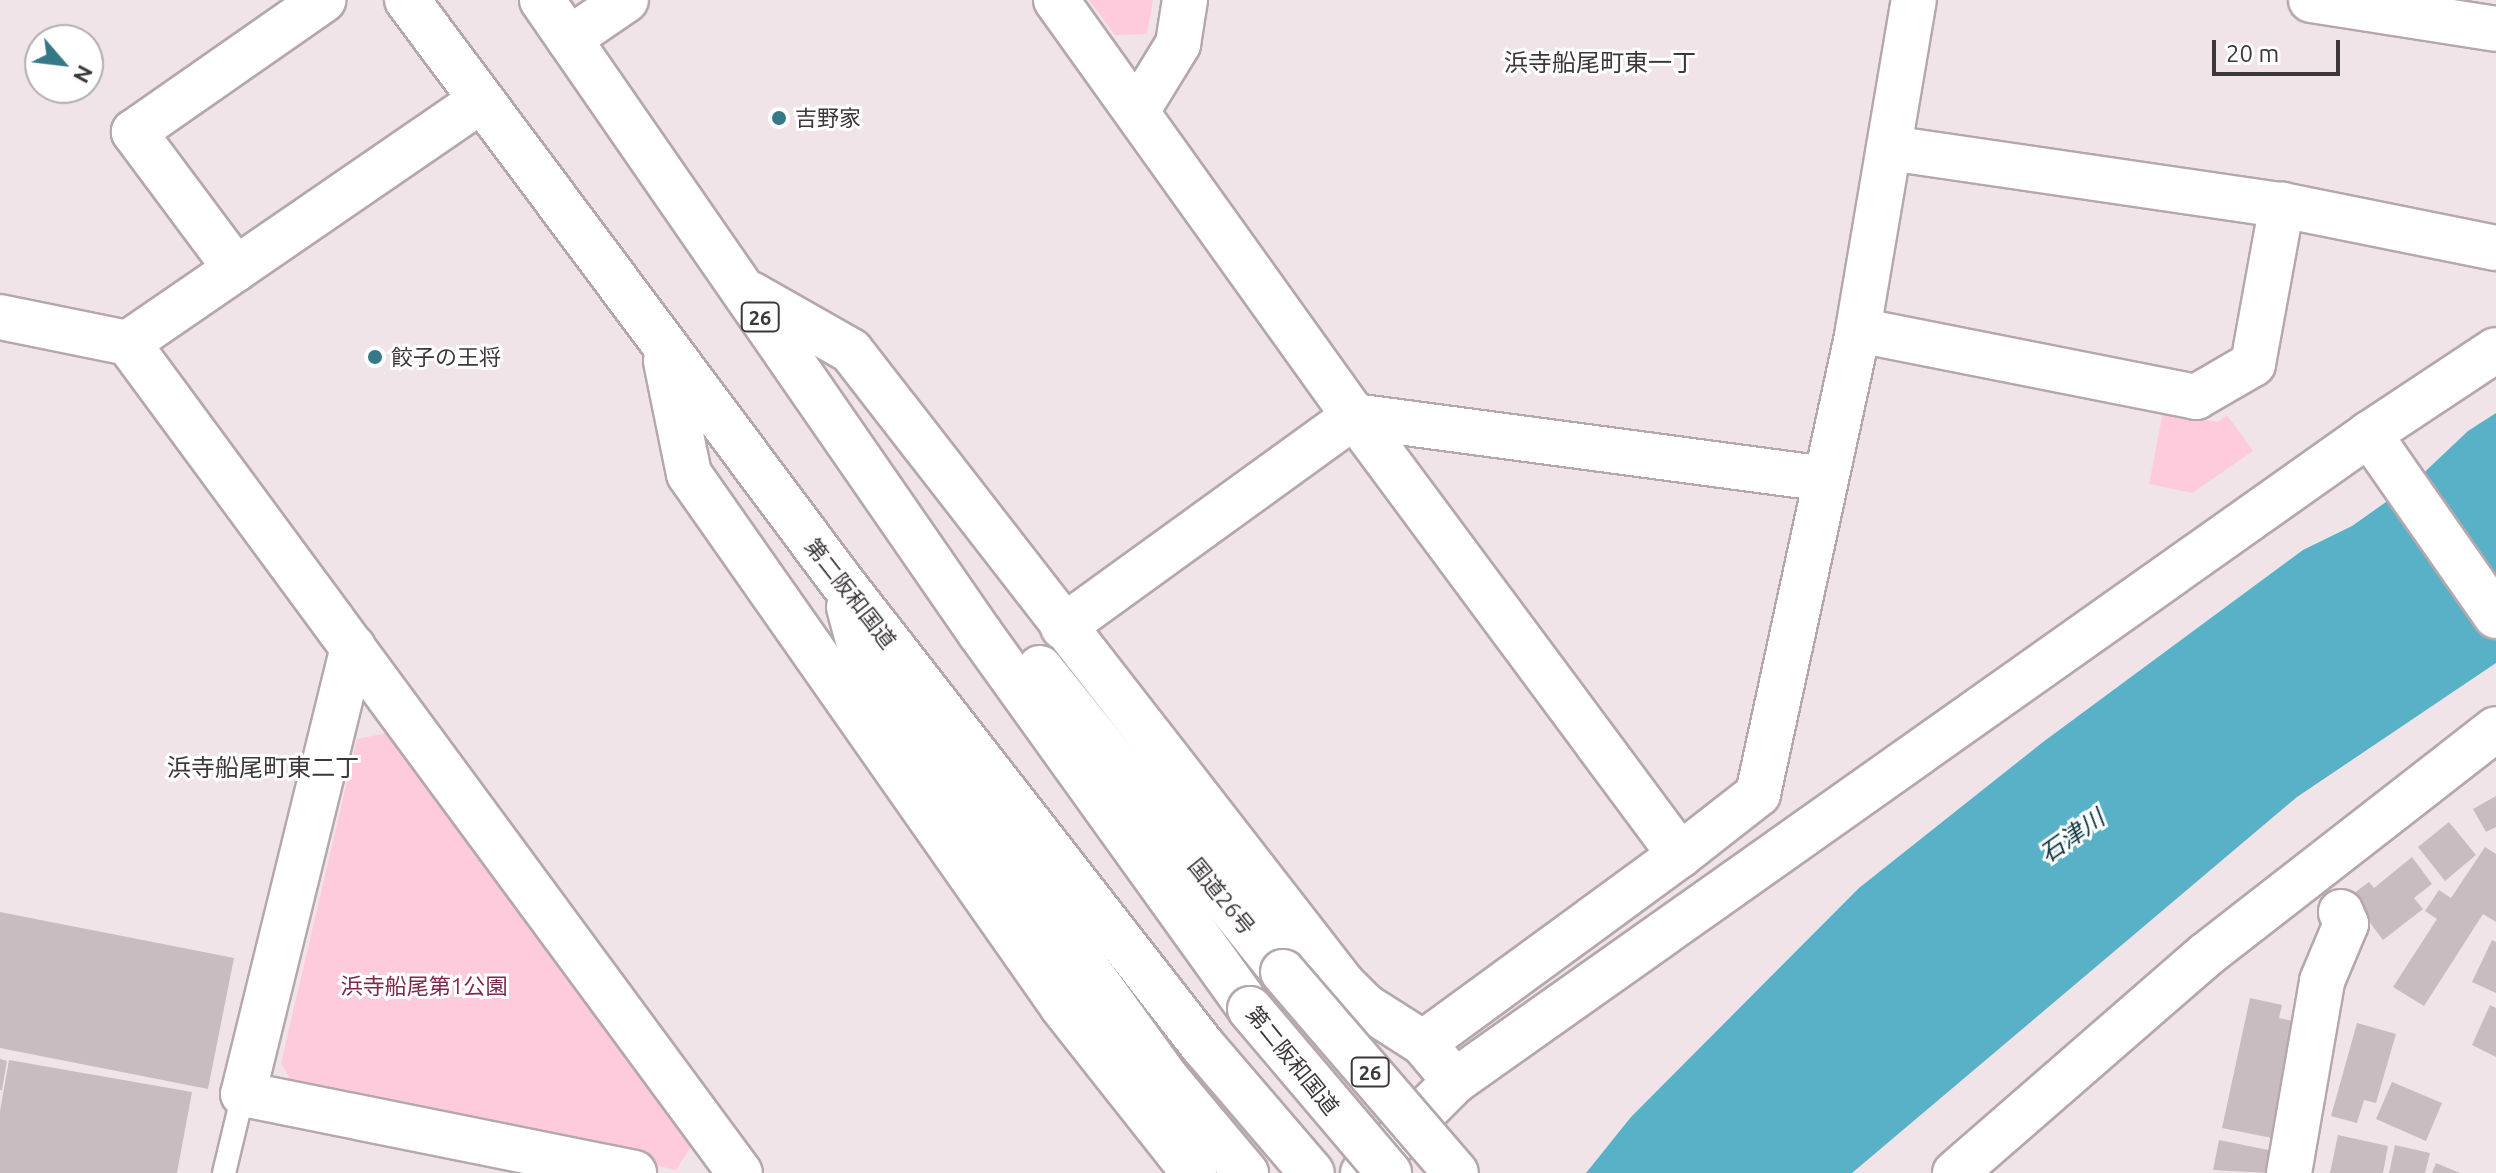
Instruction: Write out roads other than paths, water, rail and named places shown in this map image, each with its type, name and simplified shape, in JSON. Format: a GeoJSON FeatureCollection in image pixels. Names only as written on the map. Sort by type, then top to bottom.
{"type":"FeatureCollection","features":[{"type":"Feature","properties":{"kind":"main road"},"geometry":{"type":"LineString","coordinates":[[236,269],[134,132],[323,0]]}},
{"type":"Feature","properties":{"kind":"main road","name":"第二阪和国道"},"geometry":{"type":"LineString","coordinates":[[407,0],[479,102],[841,581],[1203,1046],[1312,1173]]}},
{"type":"Feature","properties":{"kind":"main road","name":"第二阪和国道"},"geometry":{"type":"LineString","coordinates":[[542,0],[980,633],[1250,1009],[1389,1173]]}},
{"type":"Feature","properties":{"kind":"main road"},"geometry":{"type":"LineString","coordinates":[[569,39],[626,0]]}},
{"type":"Feature","properties":{"kind":"main road"},"geometry":{"type":"LineString","coordinates":[[1056,0],[1354,416],[1680,855]]}},
{"type":"Feature","properties":{"kind":"main road"},"geometry":{"type":"LineString","coordinates":[[1137,111],[1178,44],[1185,0]]}},
{"type":"Feature","properties":{"kind":"main road"},"geometry":{"type":"LineString","coordinates":[[1423,1043],[1680,855],[1758,794],[1858,330],[1914,0]]}},
{"type":"Feature","properties":{"kind":"main road"},"geometry":{"type":"LineString","coordinates":[[2317,0],[2496,29]]}},
{"type":"Feature","properties":{"kind":"main road"},"geometry":{"type":"LineString","coordinates":[[128,343],[479,102]]}},
{"type":"Feature","properties":{"kind":"main road"},"geometry":{"type":"LineString","coordinates":[[1889,148],[2282,205],[2496,248]]}},
{"type":"Feature","properties":{"kind":"main road"},"geometry":{"type":"LineString","coordinates":[[1858,330],[2196,397],[2253,364],[2282,205]]}},
{"type":"Feature","properties":{"kind":"main road"},"geometry":{"type":"LineString","coordinates":[[739,286],[851,351],[1343,984],[1365,1006],[1423,1043],[1455,1081]]}},
{"type":"Feature","properties":{"kind":"main road"},"geometry":{"type":"LineString","coordinates":[[0,317],[128,343],[740,1173]]}},
{"type":"Feature","properties":{"kind":"main road"},"geometry":{"type":"LineString","coordinates":[[663,348],[689,474],[1062,1006],[1194,1173]]}},
{"type":"Feature","properties":{"kind":"main road"},"geometry":{"type":"LineString","coordinates":[[1363,1173],[1455,1081],[2369,434],[2496,350]]}},
{"type":"Feature","properties":{"kind":"main road"},"geometry":{"type":"LineString","coordinates":[[1063,627],[1354,416],[1825,479]]}},
{"type":"Feature","properties":{"kind":"main road"},"geometry":{"type":"LineString","coordinates":[[2369,434],[2496,616]]}},
{"type":"Feature","properties":{"kind":"main road"},"geometry":{"type":"LineString","coordinates":[[841,581],[863,659],[1167,1079],[1246,1173]]}},
{"type":"Feature","properties":{"kind":"main road","name":"国道26号"},"geometry":{"type":"LineString","coordinates":[[980,633],[1029,655],[1283,972],[1456,1173]]}},
{"type":"Feature","properties":{"kind":"main road"},"geometry":{"type":"LineString","coordinates":[[353,647],[243,1094],[634,1173]]}},
{"type":"Feature","properties":{"kind":"main road"},"geometry":{"type":"LineString","coordinates":[[1955,1173],[2207,954],[2496,729]]}},
{"type":"Feature","properties":{"kind":"main road"},"geometry":{"type":"LineString","coordinates":[[2289,1173],[2322,981],[2346,924],[2341,912]]}},
{"type":"Feature","properties":{"kind":"lane"},"geometry":{"type":"LineString","coordinates":[[224,1173],[243,1094]]}},
{"type":"Feature","properties":{"kind":"water","name":"石津川"},"geometry":{"type":"Polygon","coordinates":[[[2496,413],[2496,663],[2297,797],[1852,1173],[1586,1173],[1631,1117],[1859,888],[2043,742],[2303,550],[2352,526],[2413,483],[2468,431],[2496,413]]]}},
{"type":"Feature","properties":{"kind":"place","name":"吉野家"},"geometry":{"type":"Point","coordinates":[779,118]}},
{"type":"Feature","properties":{"kind":"place","name":"餃子の王将"},"geometry":{"type":"Point","coordinates":[375,357]}},
{"type":"Feature","properties":{"kind":"district","name":"浜寺船尾町東一丁"},"geometry":{"type":"Point","coordinates":[1600,63]}},
{"type":"Feature","properties":{"kind":"district","name":"浜寺船尾町東二丁"},"geometry":{"type":"Point","coordinates":[263,768]}},
{"type":"Feature","properties":{"kind":"park label","name":"浜寺船尾第1公園"},"geometry":{"type":"Point","coordinates":[424,986]}}]}
